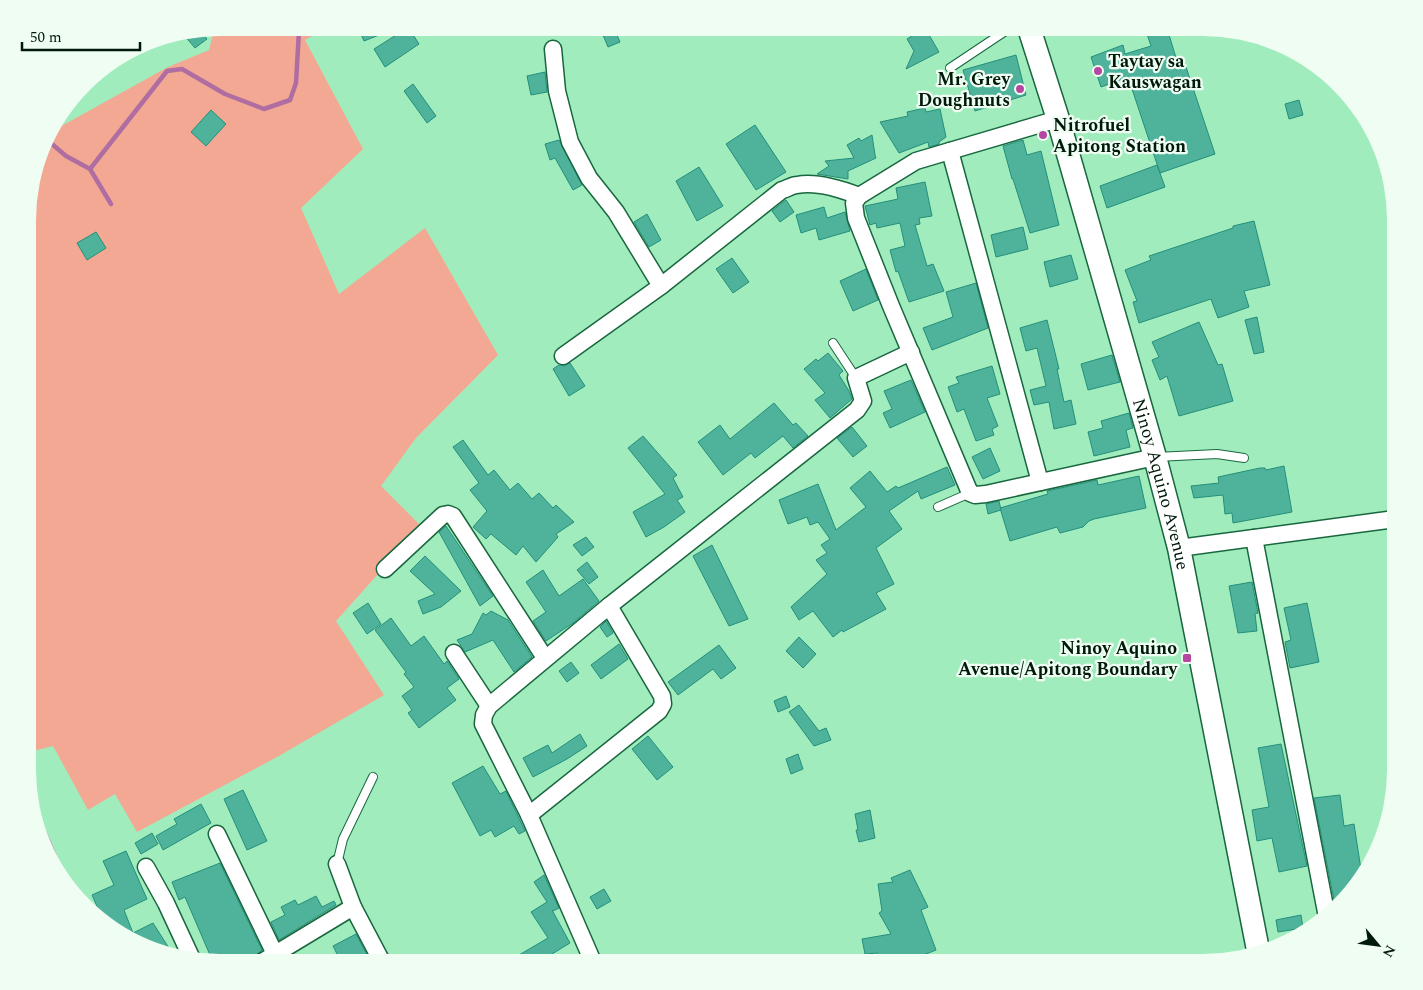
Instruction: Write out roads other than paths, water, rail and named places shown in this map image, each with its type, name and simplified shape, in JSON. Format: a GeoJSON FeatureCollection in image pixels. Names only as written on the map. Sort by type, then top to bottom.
{"type":"FeatureCollection","features":[{"type":"Feature","properties":{"kind":"main road","name":"Ninoy Aquino Avenue"},"geometry":{"type":"LineString","coordinates":[[1032,36],[1155,457],[1179,548],[1257,945]]}},
{"type":"Feature","properties":{"kind":"street"},"geometry":{"type":"LineString","coordinates":[[553,49],[557,91],[570,142],[589,178],[616,212],[661,286]]}},
{"type":"Feature","properties":{"kind":"street"},"geometry":{"type":"LineString","coordinates":[[1058,119],[916,161],[859,196],[854,203],[856,218],[970,493],[975,496],[1155,457]]}},
{"type":"Feature","properties":{"kind":"street"},"geometry":{"type":"LineString","coordinates":[[950,151],[1040,482]]}},
{"type":"Feature","properties":{"kind":"street"},"geometry":{"type":"LineString","coordinates":[[564,356],[661,286],[782,190],[797,185],[815,185],[844,190],[859,196]]}},
{"type":"Feature","properties":{"kind":"street"},"geometry":{"type":"LineString","coordinates":[[590,954],[529,815],[483,724],[484,715],[489,706],[609,606],[858,410],[863,401],[856,378],[911,352]]}},
{"type":"Feature","properties":{"kind":"street"},"geometry":{"type":"LineString","coordinates":[[385,569],[443,516],[448,514],[453,516],[546,658]]}},
{"type":"Feature","properties":{"kind":"street"},"geometry":{"type":"LineString","coordinates":[[1179,548],[1387,520]]}},
{"type":"Feature","properties":{"kind":"street"},"geometry":{"type":"LineString","coordinates":[[1254,538],[1325,907]]}},
{"type":"Feature","properties":{"kind":"street"},"geometry":{"type":"LineString","coordinates":[[529,815],[659,711],[663,704],[662,696],[609,606]]}},
{"type":"Feature","properties":{"kind":"street"},"geometry":{"type":"LineString","coordinates":[[454,653],[489,706]]}},
{"type":"Feature","properties":{"kind":"street"},"geometry":{"type":"LineString","coordinates":[[217,834],[267,954]]}},
{"type":"Feature","properties":{"kind":"street"},"geometry":{"type":"LineString","coordinates":[[337,864],[353,907],[378,954]]}},
{"type":"Feature","properties":{"kind":"street"},"geometry":{"type":"LineString","coordinates":[[146,867],[166,903],[188,951]]}},
{"type":"Feature","properties":{"kind":"street"},"geometry":{"type":"LineString","coordinates":[[276,954],[353,907]]}},
{"type":"Feature","properties":{"kind":"lane"},"geometry":{"type":"LineString","coordinates":[[950,68],[998,36]]}},
{"type":"Feature","properties":{"kind":"lane"},"geometry":{"type":"LineString","coordinates":[[833,343],[856,378]]}},
{"type":"Feature","properties":{"kind":"lane"},"geometry":{"type":"LineString","coordinates":[[1155,457],[1217,454],[1244,458]]}},
{"type":"Feature","properties":{"kind":"lane"},"geometry":{"type":"LineString","coordinates":[[938,507],[970,493]]}},
{"type":"Feature","properties":{"kind":"lane"},"geometry":{"type":"LineString","coordinates":[[337,864],[343,839],[373,777]]}},
{"type":"Feature","properties":{"kind":"waterway"},"geometry":{"type":"LineString","coordinates":[[53,144],[66,156],[90,169],[167,71],[182,69],[225,94],[264,109],[290,100],[296,83],[299,36]]}},
{"type":"Feature","properties":{"kind":"waterway"},"geometry":{"type":"LineString","coordinates":[[90,169],[111,204]]}},
{"type":"Feature","properties":{"kind":"place","name":"Taytay sa Kauswagan"},"geometry":{"type":"Point","coordinates":[1098,71]}},
{"type":"Feature","properties":{"kind":"place","name":"Mr. Grey Doughnuts"},"geometry":{"type":"Point","coordinates":[1020,89]}},
{"type":"Feature","properties":{"kind":"place","name":"Nitrofuel Apitong Station"},"geometry":{"type":"Point","coordinates":[1043,135]}},
{"type":"Feature","properties":{"kind":"place","name":"Ninoy Aquino Avenue/Apitong Boundary"},"geometry":{"type":"Point","coordinates":[1187,658]}}]}
